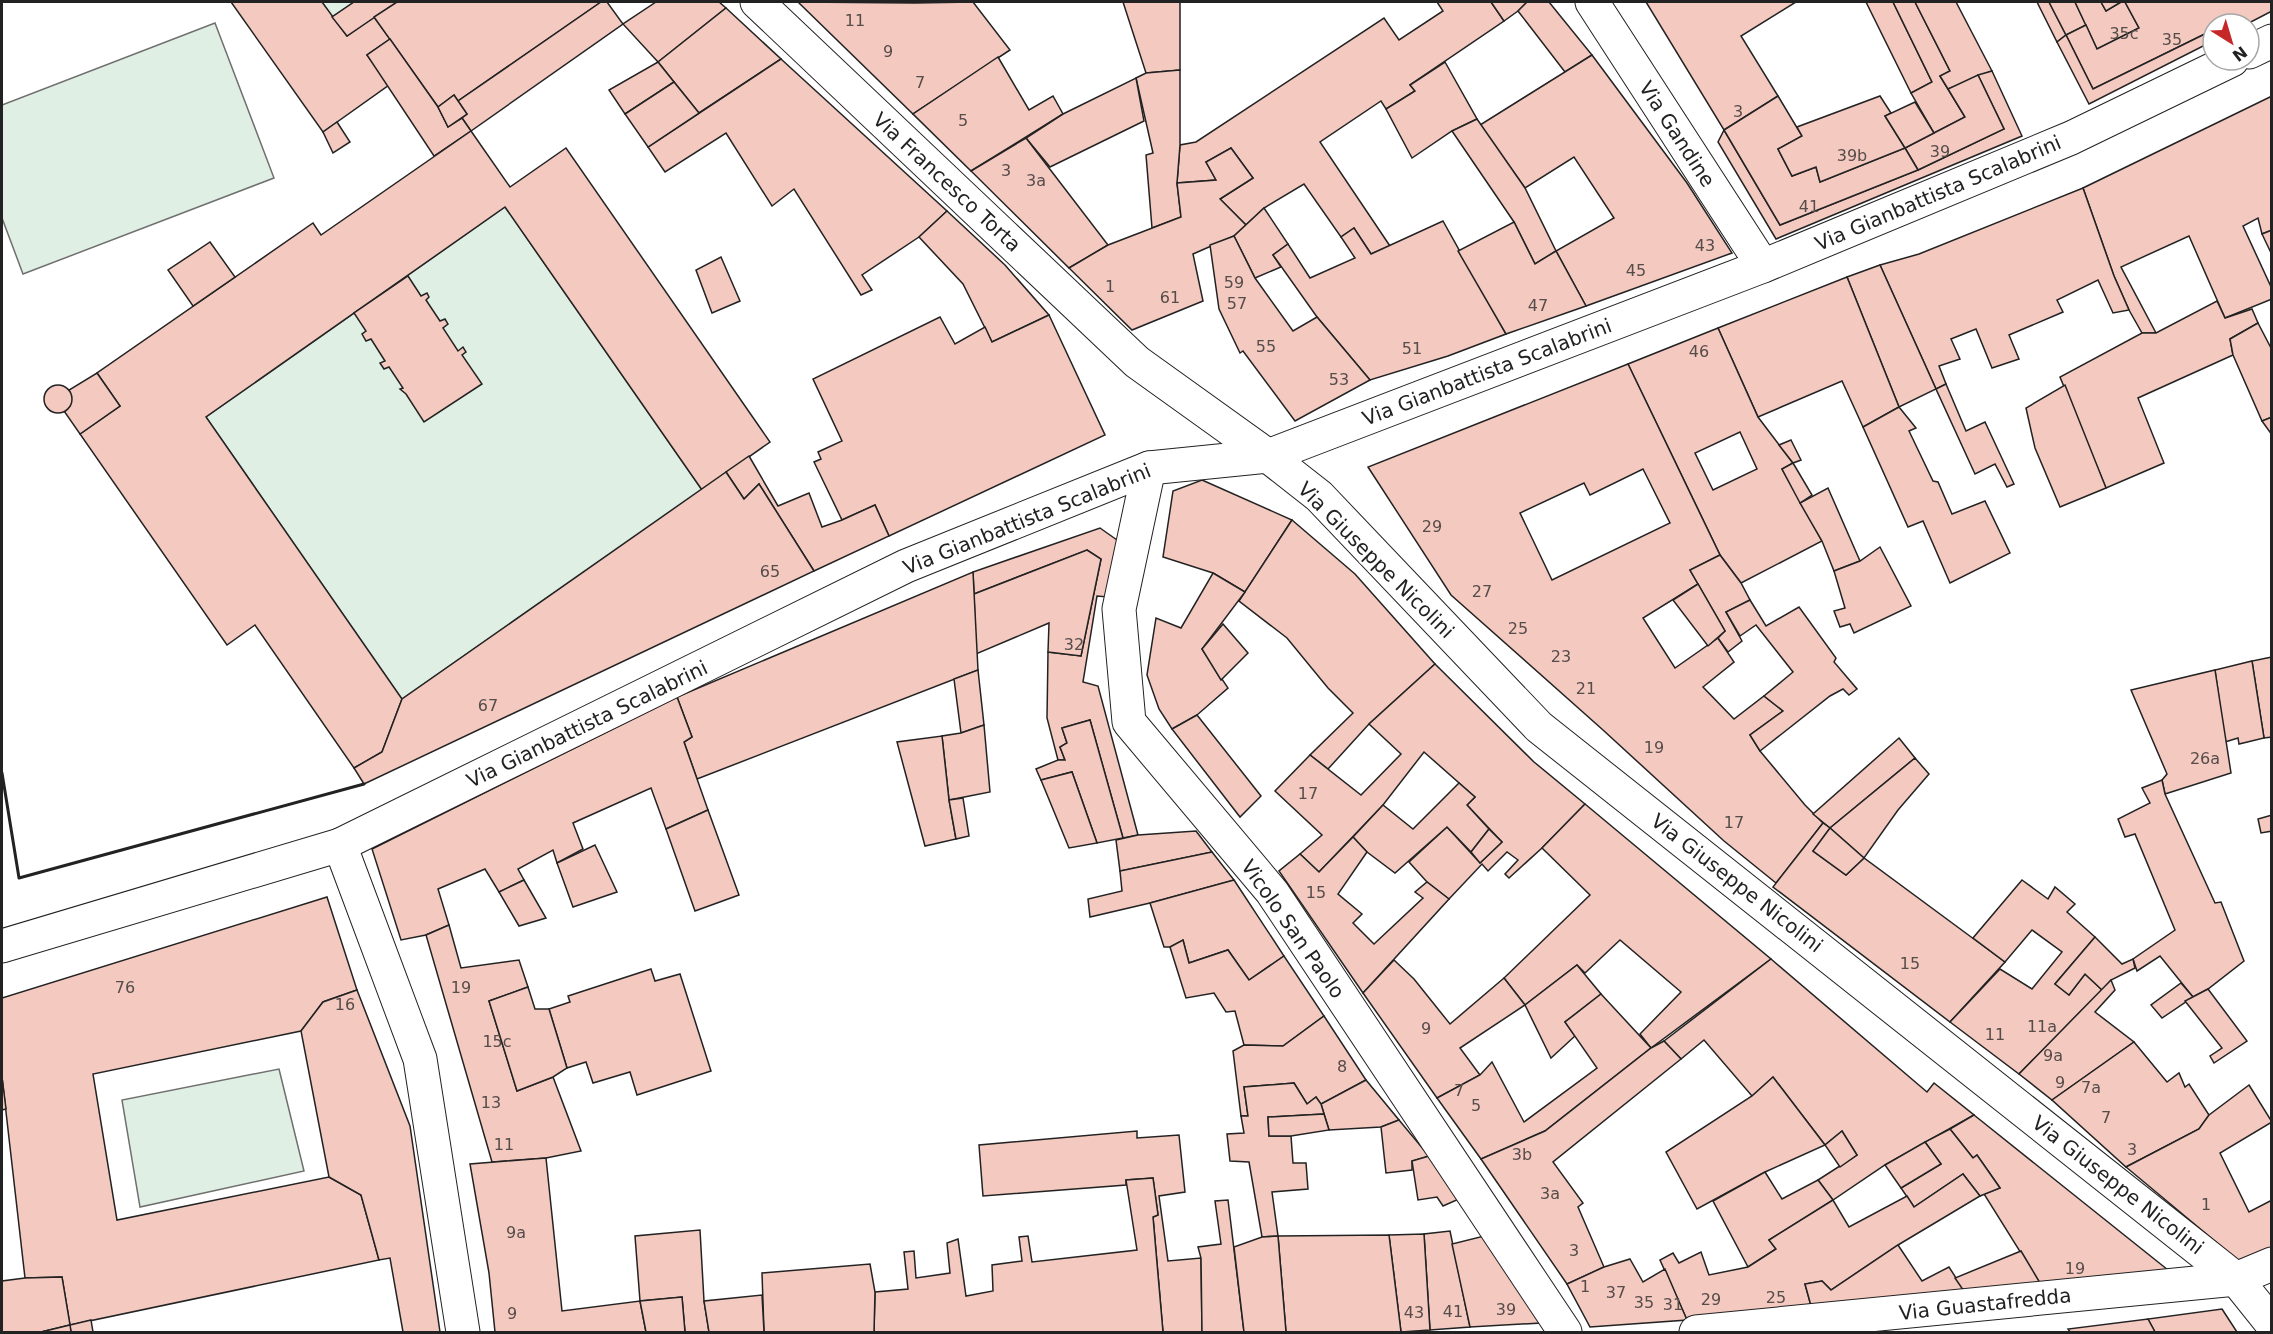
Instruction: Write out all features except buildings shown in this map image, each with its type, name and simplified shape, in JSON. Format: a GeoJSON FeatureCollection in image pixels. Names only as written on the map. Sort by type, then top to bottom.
{"type":"FeatureCollection","features":[{"type":"Feature","properties":{"kind":"street","name":"Via Francesco Torta"},"geometry":{"type":"LineString","coordinates":[[757,2],[1137,362],[1268,456]]}},
{"type":"Feature","properties":{"kind":"street","name":"Via Gandine"},"geometry":{"type":"LineString","coordinates":[[1592,2],[1762,266]]}},
{"type":"Feature","properties":{"kind":"street","name":"Via Gianbattista Scalabrini"},"geometry":{"type":"LineString","coordinates":[[3,939],[340,845],[906,566],[1149,468],[1268,456],[1762,266],[2071,138],[2207,72]]}},
{"type":"Feature","properties":{"kind":"street","name":"Via Giuseppe Nicolini"},"geometry":{"type":"LineString","coordinates":[[1268,456],[1319,496],[1539,727],[2236,1279],[2271,1324]]}},
{"type":"Feature","properties":{"kind":"street","name":"Vicolo San Paolo"},"geometry":{"type":"LineString","coordinates":[[1149,468],[1119,609],[1129,722],[1272,892],[1565,1332]]}},
{"type":"Feature","properties":{"kind":"street"},"geometry":{"type":"LineString","coordinates":[[340,845],[420,1059],[463,1332]]}},
{"type":"Feature","properties":{"kind":"street","name":"Via Guastafredda"},"geometry":{"type":"LineString","coordinates":[[1696,1332],[2236,1279],[2271,1264]]}},
{"type":"Feature","properties":{"kind":"green space"},"geometry":{"type":"Polygon","coordinates":[[[322,2],[354,2],[332,17],[322,2]]]}},
{"type":"Feature","properties":{"kind":"green space"},"geometry":{"type":"Polygon","coordinates":[[[215,23],[274,178],[23,274],[2,218],[2,105],[215,23]]]}},
{"type":"Feature","properties":{"kind":"green space"},"geometry":{"type":"Polygon","coordinates":[[[505,207],[702,490],[402,699],[206,417],[505,207]]]}},
{"type":"Feature","properties":{"kind":"green space"},"geometry":{"type":"Polygon","coordinates":[[[279,1069],[304,1171],[140,1207],[122,1100],[279,1069]]]}},
{"type":"Feature","properties":{"kind":"wall"},"geometry":{"type":"LineString","coordinates":[[2,773],[19,878],[364,784]]}}]}
